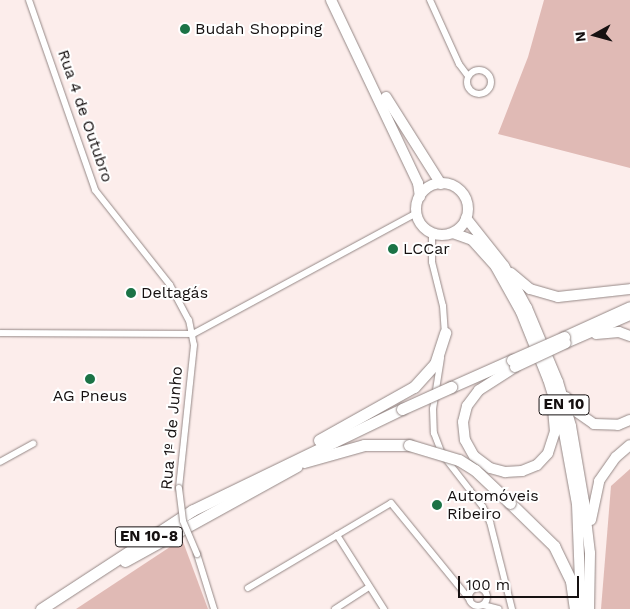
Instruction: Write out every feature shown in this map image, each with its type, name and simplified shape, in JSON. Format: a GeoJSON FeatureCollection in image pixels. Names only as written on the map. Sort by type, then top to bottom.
{"type":"FeatureCollection","features":[{"type":"Feature","properties":{"kind":"highway","name":"EN 10-8"},"geometry":{"type":"LineString","coordinates":[[41,609],[136,545],[263,474],[513,364],[630,307]]}},
{"type":"Feature","properties":{"kind":"highway"},"geometry":{"type":"LineString","coordinates":[[263,474],[276,463],[414,388],[435,364],[445,333]]}},
{"type":"Feature","properties":{"kind":"highway","name":"EN 10-8"},"geometry":{"type":"LineString","coordinates":[[51,609],[132,556],[304,462],[403,412]]}},
{"type":"Feature","properties":{"kind":"highway"},"geometry":{"type":"LineString","coordinates":[[304,462],[364,445],[409,445],[459,460],[475,470],[554,546],[571,581],[575,609]]}},
{"type":"Feature","properties":{"kind":"main road"},"geometry":{"type":"LineString","coordinates":[[331,0],[418,183],[420,197],[417,213],[422,225],[432,233],[453,233],[466,218],[468,206],[461,192],[441,184],[347,31]]}},
{"type":"Feature","properties":{"kind":"main road"},"geometry":{"type":"LineString","coordinates":[[420,197],[426,189],[441,184]]}},
{"type":"Feature","properties":{"kind":"main road","name":"EN 10"},"geometry":{"type":"LineString","coordinates":[[466,218],[504,266],[527,308],[571,426],[590,553],[589,609]]}},
{"type":"Feature","properties":{"kind":"main road","name":"EN 10"},"geometry":{"type":"LineString","coordinates":[[453,233],[472,240],[496,267],[551,376],[563,427],[577,504],[581,609]]}},
{"type":"Feature","properties":{"kind":"main road"},"geometry":{"type":"LineString","coordinates":[[504,266],[530,289],[542,294],[568,296],[630,289]]}},
{"type":"Feature","properties":{"kind":"main road","name":"EN 10-8"},"geometry":{"type":"LineString","coordinates":[[565,340],[630,315]]}},
{"type":"Feature","properties":{"kind":"main road"},"geometry":{"type":"LineString","coordinates":[[565,340],[604,332],[630,336]]}},
{"type":"Feature","properties":{"kind":"main road"},"geometry":{"type":"LineString","coordinates":[[513,364],[479,390],[467,406],[463,422],[465,440],[474,456],[490,468],[505,472],[522,471],[537,465],[548,454],[555,432],[551,376]]}},
{"type":"Feature","properties":{"kind":"main road"},"geometry":{"type":"LineString","coordinates":[[551,376],[574,410],[583,418],[606,426],[630,420]]}},
{"type":"Feature","properties":{"kind":"main road"},"geometry":{"type":"LineString","coordinates":[[590,553],[596,490],[607,468],[630,445]]}},
{"type":"Feature","properties":{"kind":"street","name":"Rua 4 de Outubro"},"geometry":{"type":"LineString","coordinates":[[29,0],[95,190],[170,285],[190,320],[193,334]]}},
{"type":"Feature","properties":{"kind":"street"},"geometry":{"type":"LineString","coordinates":[[430,0],[459,64],[468,76]]}},
{"type":"Feature","properties":{"kind":"street"},"geometry":{"type":"LineString","coordinates":[[0,333],[193,334],[417,213]]}},
{"type":"Feature","properties":{"kind":"street"},"geometry":{"type":"LineString","coordinates":[[432,233],[432,262],[443,306],[445,333],[433,410],[434,434],[442,454],[483,507],[490,522],[512,609]]}},
{"type":"Feature","properties":{"kind":"street","name":"Rua 1º de Junho"},"geometry":{"type":"LineString","coordinates":[[193,334],[190,401],[179,488],[183,521],[197,554],[214,609]]}},
{"type":"Feature","properties":{"kind":"street"},"geometry":{"type":"LineString","coordinates":[[0,462],[32,444]]}},
{"type":"Feature","properties":{"kind":"street"},"geometry":{"type":"LineString","coordinates":[[248,588],[391,503],[475,605],[482,604],[499,609]]}},
{"type":"Feature","properties":{"kind":"street"},"geometry":{"type":"LineString","coordinates":[[337,535],[384,609]]}},
{"type":"Feature","properties":{"kind":"street"},"geometry":{"type":"LineString","coordinates":[[335,609],[369,586]]}},
{"type":"Feature","properties":{"kind":"street"},"geometry":{"type":"LineString","coordinates":[[470,600],[472,590],[482,588],[487,597],[482,604]]}},
{"type":"Feature","properties":{"kind":"shaded area"},"geometry":{"type":"Polygon","coordinates":[[[544,0],[630,0],[630,168],[498,134],[528,57],[544,0]]]}},
{"type":"Feature","properties":{"kind":"shaded area"},"geometry":{"type":"Polygon","coordinates":[[[630,469],[630,609],[601,609],[611,486],[630,469]]]}},
{"type":"Feature","properties":{"kind":"shaded area"},"geometry":{"type":"Polygon","coordinates":[[[182,539],[208,609],[76,609],[182,539]]]}},
{"type":"Feature","properties":{"kind":"place","name":"Budah Shopping"},"geometry":{"type":"Point","coordinates":[185,29]}},
{"type":"Feature","properties":{"kind":"place","name":"LCCar"},"geometry":{"type":"Point","coordinates":[393,249]}},
{"type":"Feature","properties":{"kind":"place","name":"Deltagás"},"geometry":{"type":"Point","coordinates":[131,293]}},
{"type":"Feature","properties":{"kind":"place","name":"AG Pneus"},"geometry":{"type":"Point","coordinates":[90,379]}},
{"type":"Feature","properties":{"kind":"place","name":"Automóveis Ribeiro"},"geometry":{"type":"Point","coordinates":[437,505]}}]}
